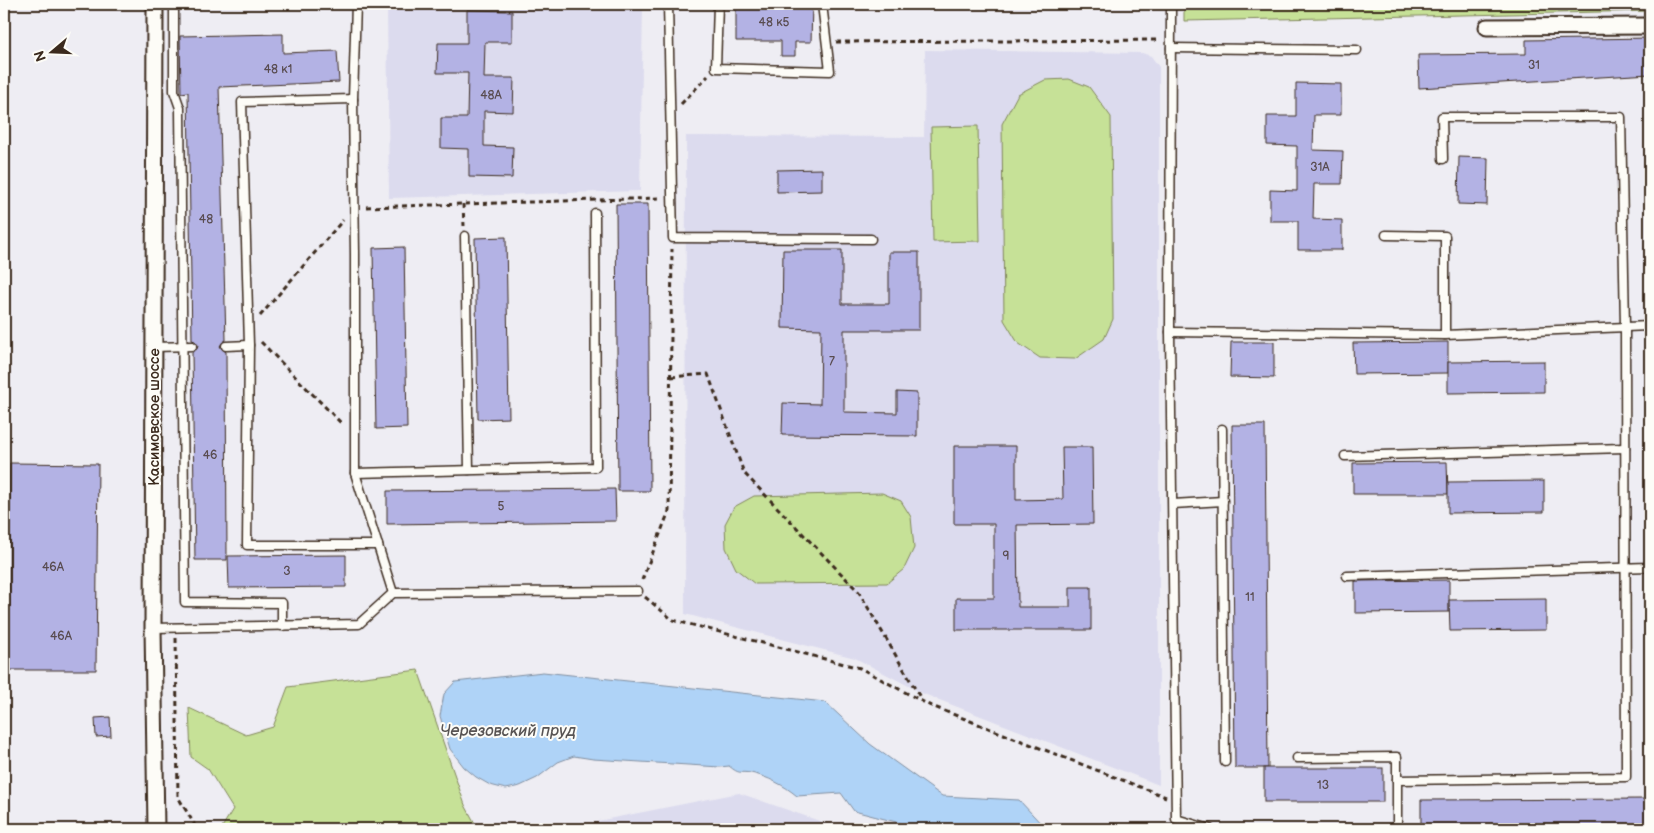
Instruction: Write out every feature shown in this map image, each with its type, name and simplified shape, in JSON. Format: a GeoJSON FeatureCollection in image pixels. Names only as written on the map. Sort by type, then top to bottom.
{"type":"FeatureCollection","features":[{"type":"Feature","properties":{"kind":"street","name":"Касимовское шоссе"},"geometry":{"type":"LineString","coordinates":[[154,4],[153,628],[156,829]]}},
{"type":"Feature","properties":{"kind":"street"},"geometry":{"type":"LineString","coordinates":[[1487,27],[1650,26]]}},
{"type":"Feature","properties":{"kind":"lane"},"geometry":{"type":"LineString","coordinates":[[154,4],[179,4]]}},
{"type":"Feature","properties":{"kind":"lane"},"geometry":{"type":"LineString","coordinates":[[174,4],[174,92],[180,108],[185,602],[282,603],[282,626]]}},
{"type":"Feature","properties":{"kind":"lane"},"geometry":{"type":"LineString","coordinates":[[356,4],[353,99],[356,473],[393,592]]}},
{"type":"Feature","properties":{"kind":"lane"},"geometry":{"type":"LineString","coordinates":[[668,4],[673,238],[871,239]]}},
{"type":"Feature","properties":{"kind":"lane"},"geometry":{"type":"LineString","coordinates":[[718,4],[716,68],[830,71],[822,4]]}},
{"type":"Feature","properties":{"kind":"lane"},"geometry":{"type":"LineString","coordinates":[[1171,4],[1170,332],[1176,819],[1210,829]]}},
{"type":"Feature","properties":{"kind":"lane"},"geometry":{"type":"LineString","coordinates":[[1171,44],[1357,50]]}},
{"type":"Feature","properties":{"kind":"lane"},"geometry":{"type":"LineString","coordinates":[[353,99],[242,102],[249,330],[247,545],[378,545]]}},
{"type":"Feature","properties":{"kind":"lane"},"geometry":{"type":"LineString","coordinates":[[1397,780],[1626,777],[1624,566],[1625,326],[1621,117],[1442,117],[1443,160]]}},
{"type":"Feature","properties":{"kind":"lane"},"geometry":{"type":"LineString","coordinates":[[356,473],[596,467],[595,213]]}},
{"type":"Feature","properties":{"kind":"lane"},"geometry":{"type":"LineString","coordinates":[[1386,235],[1445,236],[1445,335]]}},
{"type":"Feature","properties":{"kind":"lane"},"geometry":{"type":"LineString","coordinates":[[465,236],[469,470]]}},
{"type":"Feature","properties":{"kind":"lane"},"geometry":{"type":"LineString","coordinates":[[1170,332],[1445,335],[1649,326]]}},
{"type":"Feature","properties":{"kind":"lane"},"geometry":{"type":"LineString","coordinates":[[226,346],[249,345]]}},
{"type":"Feature","properties":{"kind":"lane"},"geometry":{"type":"LineString","coordinates":[[154,347],[192,346]]}},
{"type":"Feature","properties":{"kind":"lane"},"geometry":{"type":"LineString","coordinates":[[1222,429],[1225,762]]}},
{"type":"Feature","properties":{"kind":"lane"},"geometry":{"type":"LineString","coordinates":[[1344,456],[1625,448]]}},
{"type":"Feature","properties":{"kind":"lane"},"geometry":{"type":"LineString","coordinates":[[1172,504],[1223,501]]}},
{"type":"Feature","properties":{"kind":"lane"},"geometry":{"type":"LineString","coordinates":[[1347,576],[1624,566],[1649,567]]}},
{"type":"Feature","properties":{"kind":"lane"},"geometry":{"type":"LineString","coordinates":[[153,628],[359,624],[393,592],[638,591]]}},
{"type":"Feature","properties":{"kind":"lane"},"geometry":{"type":"LineString","coordinates":[[1297,758],[1397,757],[1397,829]]}},
{"type":"Feature","properties":{"kind":"path"},"geometry":{"type":"LineString","coordinates":[[827,42],[1171,44]]}},
{"type":"Feature","properties":{"kind":"path"},"geometry":{"type":"LineString","coordinates":[[670,116],[716,68]]}},
{"type":"Feature","properties":{"kind":"path"},"geometry":{"type":"LineString","coordinates":[[356,438],[249,330],[354,207],[672,197]]}},
{"type":"Feature","properties":{"kind":"path"},"geometry":{"type":"LineString","coordinates":[[463,204],[465,236]]}},
{"type":"Feature","properties":{"kind":"path"},"geometry":{"type":"LineString","coordinates":[[673,238],[669,511],[638,591],[673,620],[860,668],[922,701],[1176,801]]}},
{"type":"Feature","properties":{"kind":"path"},"geometry":{"type":"LineString","coordinates":[[671,378],[708,374],[744,473],[859,592],[922,701]]}},
{"type":"Feature","properties":{"kind":"path"},"geometry":{"type":"LineString","coordinates":[[176,628],[178,797],[197,829]]}},
{"type":"Feature","properties":{"kind":"shaded area"},"geometry":{"type":"Polygon","coordinates":[[[387,4],[643,4],[640,191],[389,198],[387,4]]]}},
{"type":"Feature","properties":{"kind":"shaded area"},"geometry":{"type":"Polygon","coordinates":[[[925,50],[1142,53],[1151,56],[1159,67],[1159,785],[924,694],[855,658],[685,614],[686,136],[924,137],[925,50]]]}},
{"type":"Feature","properties":{"kind":"shaded area"},"geometry":{"type":"Polygon","coordinates":[[[739,793],[838,829],[597,829],[598,821],[739,793]]]}},
{"type":"Feature","properties":{"kind":"green space"},"geometry":{"type":"Polygon","coordinates":[[[1184,4],[1650,4],[1650,11],[1184,21],[1184,4]]]}},
{"type":"Feature","properties":{"kind":"green space"},"geometry":{"type":"Polygon","coordinates":[[[1069,79],[1089,87],[1111,117],[1113,319],[1104,339],[1075,359],[1040,358],[1018,343],[1004,320],[1002,124],[1018,94],[1045,80],[1069,79]]]}},
{"type":"Feature","properties":{"kind":"green space"},"geometry":{"type":"Polygon","coordinates":[[[978,126],[980,241],[933,242],[931,127],[978,126]]]}},
{"type":"Feature","properties":{"kind":"green space"},"geometry":{"type":"Polygon","coordinates":[[[882,493],[901,501],[911,517],[914,548],[904,569],[887,583],[755,584],[736,569],[726,548],[725,524],[734,507],[754,496],[882,493]]]}},
{"type":"Feature","properties":{"kind":"green space"},"geometry":{"type":"Polygon","coordinates":[[[418,670],[465,805],[478,829],[221,829],[233,809],[208,769],[191,757],[189,708],[246,735],[273,727],[288,687],[418,670]]]}},
{"type":"Feature","properties":{"kind":"water","name":"Черезовский пруд"},"geometry":{"type":"Polygon","coordinates":[[[543,672],[825,702],[870,744],[942,796],[1019,800],[1046,829],[923,829],[854,811],[841,793],[797,796],[770,779],[751,773],[738,772],[729,766],[593,759],[574,756],[558,762],[537,778],[520,786],[506,789],[490,785],[464,767],[450,749],[440,716],[444,694],[455,682],[543,672]]]}},
{"type":"Feature","properties":{"kind":"building"},"geometry":{"type":"Polygon","coordinates":[[[736,4],[812,4],[811,42],[795,42],[795,56],[781,56],[781,41],[736,41],[736,4]]]}},
{"type":"Feature","properties":{"kind":"building"},"geometry":{"type":"Polygon","coordinates":[[[467,10],[512,11],[512,42],[485,42],[484,78],[514,78],[513,112],[484,111],[484,146],[513,147],[512,178],[469,177],[469,149],[441,148],[441,118],[467,118],[468,73],[437,73],[438,43],[467,43],[467,10]]]}},
{"type":"Feature","properties":{"kind":"building"},"geometry":{"type":"Polygon","coordinates":[[[283,34],[283,53],[337,51],[339,82],[219,87],[226,340],[220,346],[226,352],[227,560],[195,560],[192,352],[197,349],[198,345],[192,340],[188,92],[181,93],[180,36],[283,34]]]}},
{"type":"Feature","properties":{"kind":"building"},"geometry":{"type":"Polygon","coordinates":[[[1650,38],[1650,74],[1419,88],[1418,55],[1526,54],[1526,40],[1650,38]]]}},
{"type":"Feature","properties":{"kind":"building"},"geometry":{"type":"Polygon","coordinates":[[[1296,83],[1341,84],[1341,115],[1314,115],[1313,150],[1343,151],[1342,184],[1314,184],[1313,219],[1342,220],[1342,250],[1298,250],[1298,221],[1270,221],[1270,190],[1297,191],[1297,146],[1267,145],[1267,116],[1296,116],[1296,83]]]}},
{"type":"Feature","properties":{"kind":"building"},"geometry":{"type":"Polygon","coordinates":[[[1459,157],[1488,158],[1487,205],[1458,204],[1459,157]]]}},
{"type":"Feature","properties":{"kind":"building"},"geometry":{"type":"Polygon","coordinates":[[[822,169],[822,191],[777,192],[777,170],[822,169]]]}},
{"type":"Feature","properties":{"kind":"building"},"geometry":{"type":"Polygon","coordinates":[[[616,204],[648,204],[650,491],[618,491],[616,204]]]}},
{"type":"Feature","properties":{"kind":"building"},"geometry":{"type":"Polygon","coordinates":[[[506,237],[509,418],[478,419],[475,238],[506,237]]]}},
{"type":"Feature","properties":{"kind":"building"},"geometry":{"type":"Polygon","coordinates":[[[404,247],[407,428],[376,429],[373,248],[404,247]]]}},
{"type":"Feature","properties":{"kind":"building"},"geometry":{"type":"Polygon","coordinates":[[[783,250],[842,250],[842,304],[889,304],[889,252],[919,252],[919,330],[844,330],[844,412],[897,413],[897,392],[917,393],[917,436],[782,435],[783,403],[820,404],[821,329],[782,328],[783,250]]]}},
{"type":"Feature","properties":{"kind":"building"},"geometry":{"type":"Polygon","coordinates":[[[1231,342],[1274,342],[1274,378],[1230,377],[1231,342]]]}},
{"type":"Feature","properties":{"kind":"building"},"geometry":{"type":"Polygon","coordinates":[[[1448,342],[1448,373],[1354,374],[1353,343],[1448,342]]]}},
{"type":"Feature","properties":{"kind":"building"},"geometry":{"type":"Polygon","coordinates":[[[1544,361],[1544,392],[1448,393],[1448,362],[1544,361]]]}},
{"type":"Feature","properties":{"kind":"building"},"geometry":{"type":"Polygon","coordinates":[[[1232,425],[1265,425],[1268,768],[1235,768],[1232,425]]]}},
{"type":"Feature","properties":{"kind":"building"},"geometry":{"type":"Polygon","coordinates":[[[954,446],[1016,446],[1016,500],[1063,499],[1062,447],[1092,447],[1093,524],[1017,525],[1018,607],[1070,607],[1070,587],[1091,587],[1091,630],[956,630],[956,598],[994,598],[994,524],[954,524],[954,446]]]}},
{"type":"Feature","properties":{"kind":"building"},"geometry":{"type":"Polygon","coordinates":[[[1447,462],[1448,494],[1353,494],[1353,463],[1447,462]]]}},
{"type":"Feature","properties":{"kind":"building"},"geometry":{"type":"Polygon","coordinates":[[[10,463],[98,464],[96,670],[9,670],[10,463]]]}},
{"type":"Feature","properties":{"kind":"building"},"geometry":{"type":"Polygon","coordinates":[[[1544,481],[1544,512],[1448,513],[1448,482],[1544,481]]]}},
{"type":"Feature","properties":{"kind":"building"},"geometry":{"type":"Polygon","coordinates":[[[615,489],[616,521],[387,524],[387,491],[615,489]]]}},
{"type":"Feature","properties":{"kind":"building"},"geometry":{"type":"Polygon","coordinates":[[[346,555],[346,587],[229,588],[228,556],[346,555]]]}},
{"type":"Feature","properties":{"kind":"building"},"geometry":{"type":"Polygon","coordinates":[[[1449,580],[1449,612],[1355,613],[1355,581],[1449,580]]]}},
{"type":"Feature","properties":{"kind":"building"},"geometry":{"type":"Polygon","coordinates":[[[1546,599],[1546,630],[1450,631],[1449,600],[1546,599]]]}},
{"type":"Feature","properties":{"kind":"building"},"geometry":{"type":"Polygon","coordinates":[[[110,717],[111,736],[96,737],[95,718],[110,717]]]}},
{"type":"Feature","properties":{"kind":"building"},"geometry":{"type":"Polygon","coordinates":[[[1264,768],[1383,768],[1383,802],[1264,802],[1264,768]]]}},
{"type":"Feature","properties":{"kind":"building"},"geometry":{"type":"Polygon","coordinates":[[[1650,799],[1650,829],[1421,829],[1421,800],[1650,799]]]}}]}
